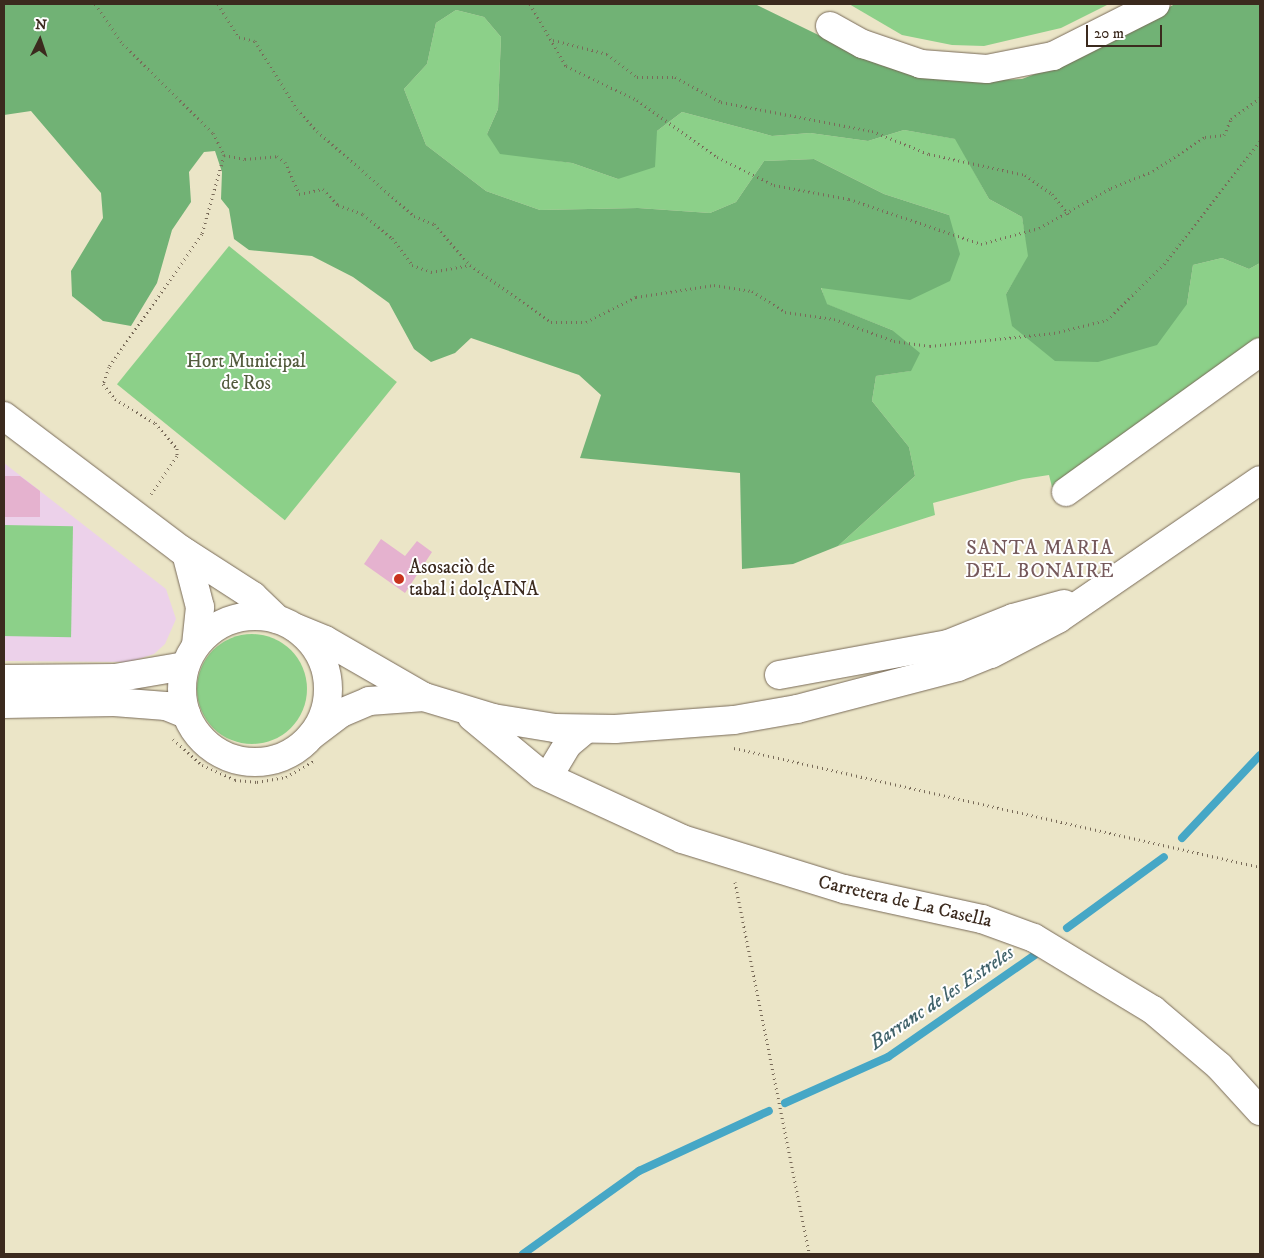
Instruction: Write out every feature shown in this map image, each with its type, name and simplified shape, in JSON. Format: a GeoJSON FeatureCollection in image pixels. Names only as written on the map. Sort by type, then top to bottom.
{"type":"FeatureCollection","features":[{"type":"Feature","properties":{"kind":"street"},"geometry":{"type":"LineString","coordinates":[[830,26],[863,44],[921,64],[987,69],[1053,56],[1156,4]]}},
{"type":"Feature","properties":{"kind":"street"},"geometry":{"type":"LineString","coordinates":[[1066,492],[1260,352]]}},
{"type":"Feature","properties":{"kind":"street"},"geometry":{"type":"LineString","coordinates":[[4,416],[135,516],[186,553],[252,596],[314,645],[327,683],[323,714],[314,747]]}},
{"type":"Feature","properties":{"kind":"street"},"geometry":{"type":"LineString","coordinates":[[4,679],[115,678],[190,655],[213,628],[235,618],[286,624],[326,640],[424,697],[461,709],[523,723],[586,729],[649,729],[734,720],[797,709],[958,667],[1029,635],[1090,597],[1260,480]]}},
{"type":"Feature","properties":{"kind":"street"},"geometry":{"type":"LineString","coordinates":[[186,553],[200,607],[181,689],[186,714],[199,736],[218,752],[242,760],[268,761],[292,752],[314,747],[342,713],[369,701],[424,697]]}},
{"type":"Feature","properties":{"kind":"street"},"geometry":{"type":"LineString","coordinates":[[779,675],[948,644],[1013,618],[1090,597]]}},
{"type":"Feature","properties":{"kind":"street"},"geometry":{"type":"LineString","coordinates":[[4,704],[114,702],[166,706],[186,714]]}},
{"type":"Feature","properties":{"kind":"street","name":"Carretera de La Casella"},"geometry":{"type":"LineString","coordinates":[[461,709],[541,774],[560,777],[682,839],[738,858],[844,889],[982,919],[1034,938],[1153,1010],[1219,1066],[1260,1111]]}},
{"type":"Feature","properties":{"kind":"street"},"geometry":{"type":"LineString","coordinates":[[523,723],[560,777]]}},
{"type":"Feature","properties":{"kind":"street"},"geometry":{"type":"LineString","coordinates":[[560,777],[568,744],[586,729]]}},
{"type":"Feature","properties":{"kind":"path"},"geometry":{"type":"LineString","coordinates":[[95,4],[123,44],[213,133],[224,154],[202,234],[110,367],[103,384],[115,399],[155,423],[177,448],[160,482],[135,516]]}},
{"type":"Feature","properties":{"kind":"path"},"geometry":{"type":"LineString","coordinates":[[218,4],[239,37],[255,41],[297,109],[317,131],[414,216],[434,224],[470,265],[528,308],[566,325],[610,314],[636,297],[697,285],[752,291],[785,312],[834,319],[912,345],[948,346],[1054,333],[1107,320],[1134,296],[1260,141]]}},
{"type":"Feature","properties":{"kind":"path"},"geometry":{"type":"LineString","coordinates":[[530,4],[566,66],[637,100],[718,157],[774,185],[849,199],[982,244],[1017,237],[1068,214],[1111,188],[1153,171],[1205,137],[1224,134],[1231,119],[1260,98]]}},
{"type":"Feature","properties":{"kind":"path"},"geometry":{"type":"LineString","coordinates":[[552,40],[607,54],[637,77],[674,77],[700,94],[743,108],[822,119],[872,131],[949,159],[1025,175],[1052,194],[1068,214]]}},
{"type":"Feature","properties":{"kind":"path"},"geometry":{"type":"LineString","coordinates":[[224,154],[245,159],[277,156],[285,162],[298,194],[323,189],[338,205],[364,214],[421,270],[470,265]]}},
{"type":"Feature","properties":{"kind":"path"},"geometry":{"type":"LineString","coordinates":[[167,734],[202,765],[236,780],[257,782],[286,777],[314,747]]}},
{"type":"Feature","properties":{"kind":"path"},"geometry":{"type":"LineString","coordinates":[[732,747],[1260,868]]}},
{"type":"Feature","properties":{"kind":"path"},"geometry":{"type":"LineString","coordinates":[[738,858],[732,864],[809,1254]]}},
{"type":"Feature","properties":{"kind":"shaded area"},"geometry":{"type":"Polygon","coordinates":[[[4,463],[166,589],[176,619],[165,644],[154,654],[129,662],[4,661],[4,463]]]}},
{"type":"Feature","properties":{"kind":"green space"},"geometry":{"type":"Polygon","coordinates":[[[4,4],[755,4],[880,65],[961,81],[1022,79],[1072,60],[1175,4],[1260,4],[1260,263],[1249,269],[1222,258],[1193,265],[1187,304],[1157,345],[1098,362],[1055,361],[1012,326],[1006,294],[1028,256],[1022,217],[989,199],[955,139],[904,130],[868,141],[810,133],[772,136],[682,112],[657,131],[655,167],[618,179],[572,163],[500,154],[487,134],[498,109],[501,37],[484,17],[456,10],[436,23],[427,64],[404,89],[426,145],[486,191],[540,210],[638,208],[710,213],[736,202],[764,161],[814,159],[884,194],[949,215],[960,254],[950,281],[910,300],[821,288],[827,304],[892,330],[920,353],[911,371],[876,376],[872,401],[909,447],[915,476],[838,546],[793,564],[742,569],[740,473],[580,458],[601,395],[579,375],[471,338],[455,353],[431,362],[414,349],[389,303],[353,277],[312,256],[249,250],[234,239],[229,209],[221,199],[222,172],[215,151],[204,152],[189,172],[191,202],[172,230],[157,283],[131,326],[103,321],[72,296],[71,271],[103,218],[101,193],[31,111],[4,115],[4,4]]]}},
{"type":"Feature","properties":{"kind":"green space"},"geometry":{"type":"Polygon","coordinates":[[[849,4],[1109,4],[1061,28],[984,46],[952,45],[902,35],[849,4]]]}},
{"type":"Feature","properties":{"kind":"green space"},"geometry":{"type":"Polygon","coordinates":[[[456,10],[484,17],[501,37],[498,109],[487,134],[539,158],[572,163],[618,179],[657,131],[682,112],[772,136],[810,133],[868,141],[904,130],[956,139],[989,199],[1022,217],[1029,256],[1006,294],[1187,304],[1193,265],[1222,258],[1249,269],[1260,263],[1260,344],[1053,491],[1049,475],[1023,479],[933,503],[935,515],[838,546],[915,476],[909,447],[872,401],[876,376],[910,371],[892,330],[826,304],[821,287],[864,292],[949,215],[884,194],[814,159],[764,161],[736,202],[710,213],[638,208],[540,210],[486,191],[426,145],[404,89],[427,64],[436,23],[456,10]]]}},
{"type":"Feature","properties":{"kind":"green space","name":"Hort Municipal de Ros"},"geometry":{"type":"Polygon","coordinates":[[[229,246],[397,382],[285,520],[117,384],[229,246]]]}},
{"type":"Feature","properties":{"kind":"green space"},"geometry":{"type":"Polygon","coordinates":[[[4,525],[73,526],[71,637],[4,636],[4,525]]]}},
{"type":"Feature","properties":{"kind":"green space"},"geometry":{"type":"Polygon","coordinates":[[[252,634],[273,638],[291,650],[303,668],[307,689],[303,710],[291,728],[273,740],[252,744],[231,740],[213,728],[201,710],[197,689],[201,668],[213,650],[231,638],[252,634]]]}},
{"type":"Feature","properties":{"kind":"building"},"geometry":{"type":"Polygon","coordinates":[[[4,476],[20,476],[40,491],[40,517],[4,517],[4,476]]]}},
{"type":"Feature","properties":{"kind":"building","name":"Asosaciò de tabal i dolçAINA"},"geometry":{"type":"Polygon","coordinates":[[[381,539],[405,556],[417,541],[432,552],[405,593],[364,564],[381,539]]]}},
{"type":"Feature","properties":{"kind":"waterway","name":"Barranc de les Estreles"},"geometry":{"type":"LineString","coordinates":[[1182,838],[1260,755]]}},
{"type":"Feature","properties":{"kind":"waterway","name":"Barranc de les Estreles"},"geometry":{"type":"LineString","coordinates":[[1067,928],[1164,857]]}},
{"type":"Feature","properties":{"kind":"waterway","name":"Barranc de les Estreles"},"geometry":{"type":"LineString","coordinates":[[785,1103],[888,1057],[1035,955]]}},
{"type":"Feature","properties":{"kind":"waterway","name":"Barranc de les Estreles"},"geometry":{"type":"LineString","coordinates":[[523,1254],[639,1171],[769,1111]]}},
{"type":"Feature","properties":{"kind":"place","name":"Asosaciò de tabal i dolçAINA"},"geometry":{"type":"Point","coordinates":[399,579]}},
{"type":"Feature","properties":{"kind":"district","name":"SANTA MARIA DEL BONAIRE"},"geometry":{"type":"Point","coordinates":[1040,560]}}]}
